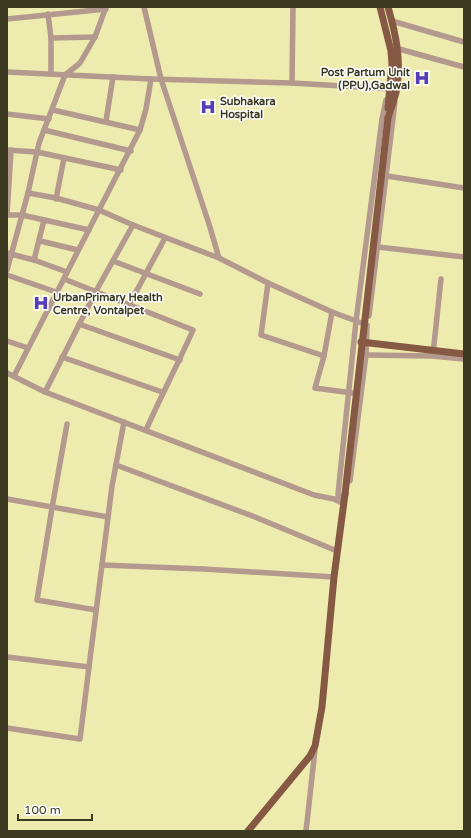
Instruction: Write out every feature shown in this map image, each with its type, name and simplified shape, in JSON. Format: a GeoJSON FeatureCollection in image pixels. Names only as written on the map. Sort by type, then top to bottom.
{"type":"FeatureCollection","features":[{"type":"Feature","properties":{"kind":"main road"},"geometry":{"type":"LineString","coordinates":[[380,7],[391,51],[393,88]]}},
{"type":"Feature","properties":{"kind":"main road"},"geometry":{"type":"LineString","coordinates":[[248,831],[310,756],[315,746],[322,707],[334,577],[361,342],[388,118],[399,63],[399,49],[388,7]]}},
{"type":"Feature","properties":{"kind":"main road"},"geometry":{"type":"LineString","coordinates":[[361,342],[464,354]]}},
{"type":"Feature","properties":{"kind":"street"},"geometry":{"type":"LineString","coordinates":[[144,7],[161,79],[219,258]]}},
{"type":"Feature","properties":{"kind":"street"},"geometry":{"type":"LineString","coordinates":[[292,83],[294,7]]}},
{"type":"Feature","properties":{"kind":"street"},"geometry":{"type":"LineString","coordinates":[[7,19],[106,8],[95,37],[80,63],[65,75],[53,110],[44,130],[37,152],[22,215],[9,253],[7,270]]}},
{"type":"Feature","properties":{"kind":"street"},"geometry":{"type":"LineString","coordinates":[[48,14],[51,38],[51,74]]}},
{"type":"Feature","properties":{"kind":"street"},"geometry":{"type":"LineString","coordinates":[[392,21],[464,42]]}},
{"type":"Feature","properties":{"kind":"street"},"geometry":{"type":"LineString","coordinates":[[51,38],[95,37]]}},
{"type":"Feature","properties":{"kind":"street"},"geometry":{"type":"LineString","coordinates":[[399,49],[464,67]]}},
{"type":"Feature","properties":{"kind":"street"},"geometry":{"type":"LineString","coordinates":[[7,72],[393,88]]}},
{"type":"Feature","properties":{"kind":"street"},"geometry":{"type":"LineString","coordinates":[[106,121],[114,77]]}},
{"type":"Feature","properties":{"kind":"street"},"geometry":{"type":"LineString","coordinates":[[14,376],[56,292],[121,170],[140,130],[146,109],[151,78]]}},
{"type":"Feature","properties":{"kind":"street"},"geometry":{"type":"LineString","coordinates":[[343,508],[348,494],[366,355],[367,325],[386,176],[393,88]]}},
{"type":"Feature","properties":{"kind":"street"},"geometry":{"type":"LineString","coordinates":[[343,508],[339,501],[338,494],[356,321],[382,119],[393,88]]}},
{"type":"Feature","properties":{"kind":"street"},"geometry":{"type":"LineString","coordinates":[[53,110],[140,130]]}},
{"type":"Feature","properties":{"kind":"street"},"geometry":{"type":"LineString","coordinates":[[7,114],[49,119]]}},
{"type":"Feature","properties":{"kind":"street"},"geometry":{"type":"LineString","coordinates":[[44,130],[130,151]]}},
{"type":"Feature","properties":{"kind":"street"},"geometry":{"type":"LineString","coordinates":[[89,230],[22,215],[7,215],[9,150],[37,152],[121,170]]}},
{"type":"Feature","properties":{"kind":"street"},"geometry":{"type":"LineString","coordinates":[[56,199],[64,158]]}},
{"type":"Feature","properties":{"kind":"street"},"geometry":{"type":"LineString","coordinates":[[386,176],[464,188]]}},
{"type":"Feature","properties":{"kind":"street"},"geometry":{"type":"LineString","coordinates":[[28,193],[99,210],[165,238],[219,258],[268,283],[332,312],[367,325]]}},
{"type":"Feature","properties":{"kind":"street"},"geometry":{"type":"LineString","coordinates":[[34,260],[44,220]]}},
{"type":"Feature","properties":{"kind":"street"},"geometry":{"type":"LineString","coordinates":[[46,392],[96,291],[133,225]]}},
{"type":"Feature","properties":{"kind":"street"},"geometry":{"type":"LineString","coordinates":[[129,305],[165,238]]}},
{"type":"Feature","properties":{"kind":"street"},"geometry":{"type":"LineString","coordinates":[[40,240],[78,250]]}},
{"type":"Feature","properties":{"kind":"street"},"geometry":{"type":"LineString","coordinates":[[378,247],[464,257]]}},
{"type":"Feature","properties":{"kind":"street"},"geometry":{"type":"LineString","coordinates":[[9,253],[67,272]]}},
{"type":"Feature","properties":{"kind":"street"},"geometry":{"type":"LineString","coordinates":[[113,261],[200,294]]}},
{"type":"Feature","properties":{"kind":"street"},"geometry":{"type":"LineString","coordinates":[[7,275],[56,292]]}},
{"type":"Feature","properties":{"kind":"street"},"geometry":{"type":"LineString","coordinates":[[64,279],[193,330],[180,360],[162,392],[146,430]]}},
{"type":"Feature","properties":{"kind":"street"},"geometry":{"type":"LineString","coordinates":[[432,356],[441,279]]}},
{"type":"Feature","properties":{"kind":"street"},"geometry":{"type":"LineString","coordinates":[[268,283],[262,334],[324,356]]}},
{"type":"Feature","properties":{"kind":"street"},"geometry":{"type":"LineString","coordinates":[[332,312],[324,356],[315,388],[361,394]]}},
{"type":"Feature","properties":{"kind":"street"},"geometry":{"type":"LineString","coordinates":[[79,324],[180,360]]}},
{"type":"Feature","properties":{"kind":"street"},"geometry":{"type":"LineString","coordinates":[[7,341],[28,348]]}},
{"type":"Feature","properties":{"kind":"street"},"geometry":{"type":"LineString","coordinates":[[366,355],[432,356],[464,359]]}},
{"type":"Feature","properties":{"kind":"street"},"geometry":{"type":"LineString","coordinates":[[62,357],[162,392]]}},
{"type":"Feature","properties":{"kind":"street"},"geometry":{"type":"LineString","coordinates":[[7,373],[46,392],[314,495],[339,501]]}},
{"type":"Feature","properties":{"kind":"street"},"geometry":{"type":"LineString","coordinates":[[7,728],[80,739],[108,518],[124,422]]}},
{"type":"Feature","properties":{"kind":"street"},"geometry":{"type":"LineString","coordinates":[[67,424],[37,600],[96,610]]}},
{"type":"Feature","properties":{"kind":"street"},"geometry":{"type":"LineString","coordinates":[[116,466],[255,517],[337,551]]}},
{"type":"Feature","properties":{"kind":"street"},"geometry":{"type":"LineString","coordinates":[[7,499],[108,518]]}},
{"type":"Feature","properties":{"kind":"street"},"geometry":{"type":"LineString","coordinates":[[102,565],[203,568],[334,577]]}},
{"type":"Feature","properties":{"kind":"street"},"geometry":{"type":"LineString","coordinates":[[7,657],[89,667]]}},
{"type":"Feature","properties":{"kind":"street"},"geometry":{"type":"LineString","coordinates":[[306,831],[315,746]]}},
{"type":"Feature","properties":{"kind":"place","name":"Post Partum Unit (PPU),Gadwal"},"geometry":{"type":"Point","coordinates":[422,78]}},
{"type":"Feature","properties":{"kind":"place","name":"Subhakara Hospital"},"geometry":{"type":"Point","coordinates":[208,107]}},
{"type":"Feature","properties":{"kind":"place","name":"UrbanPrimary Health Centre, Vontalpet"},"geometry":{"type":"Point","coordinates":[41,303]}}]}
